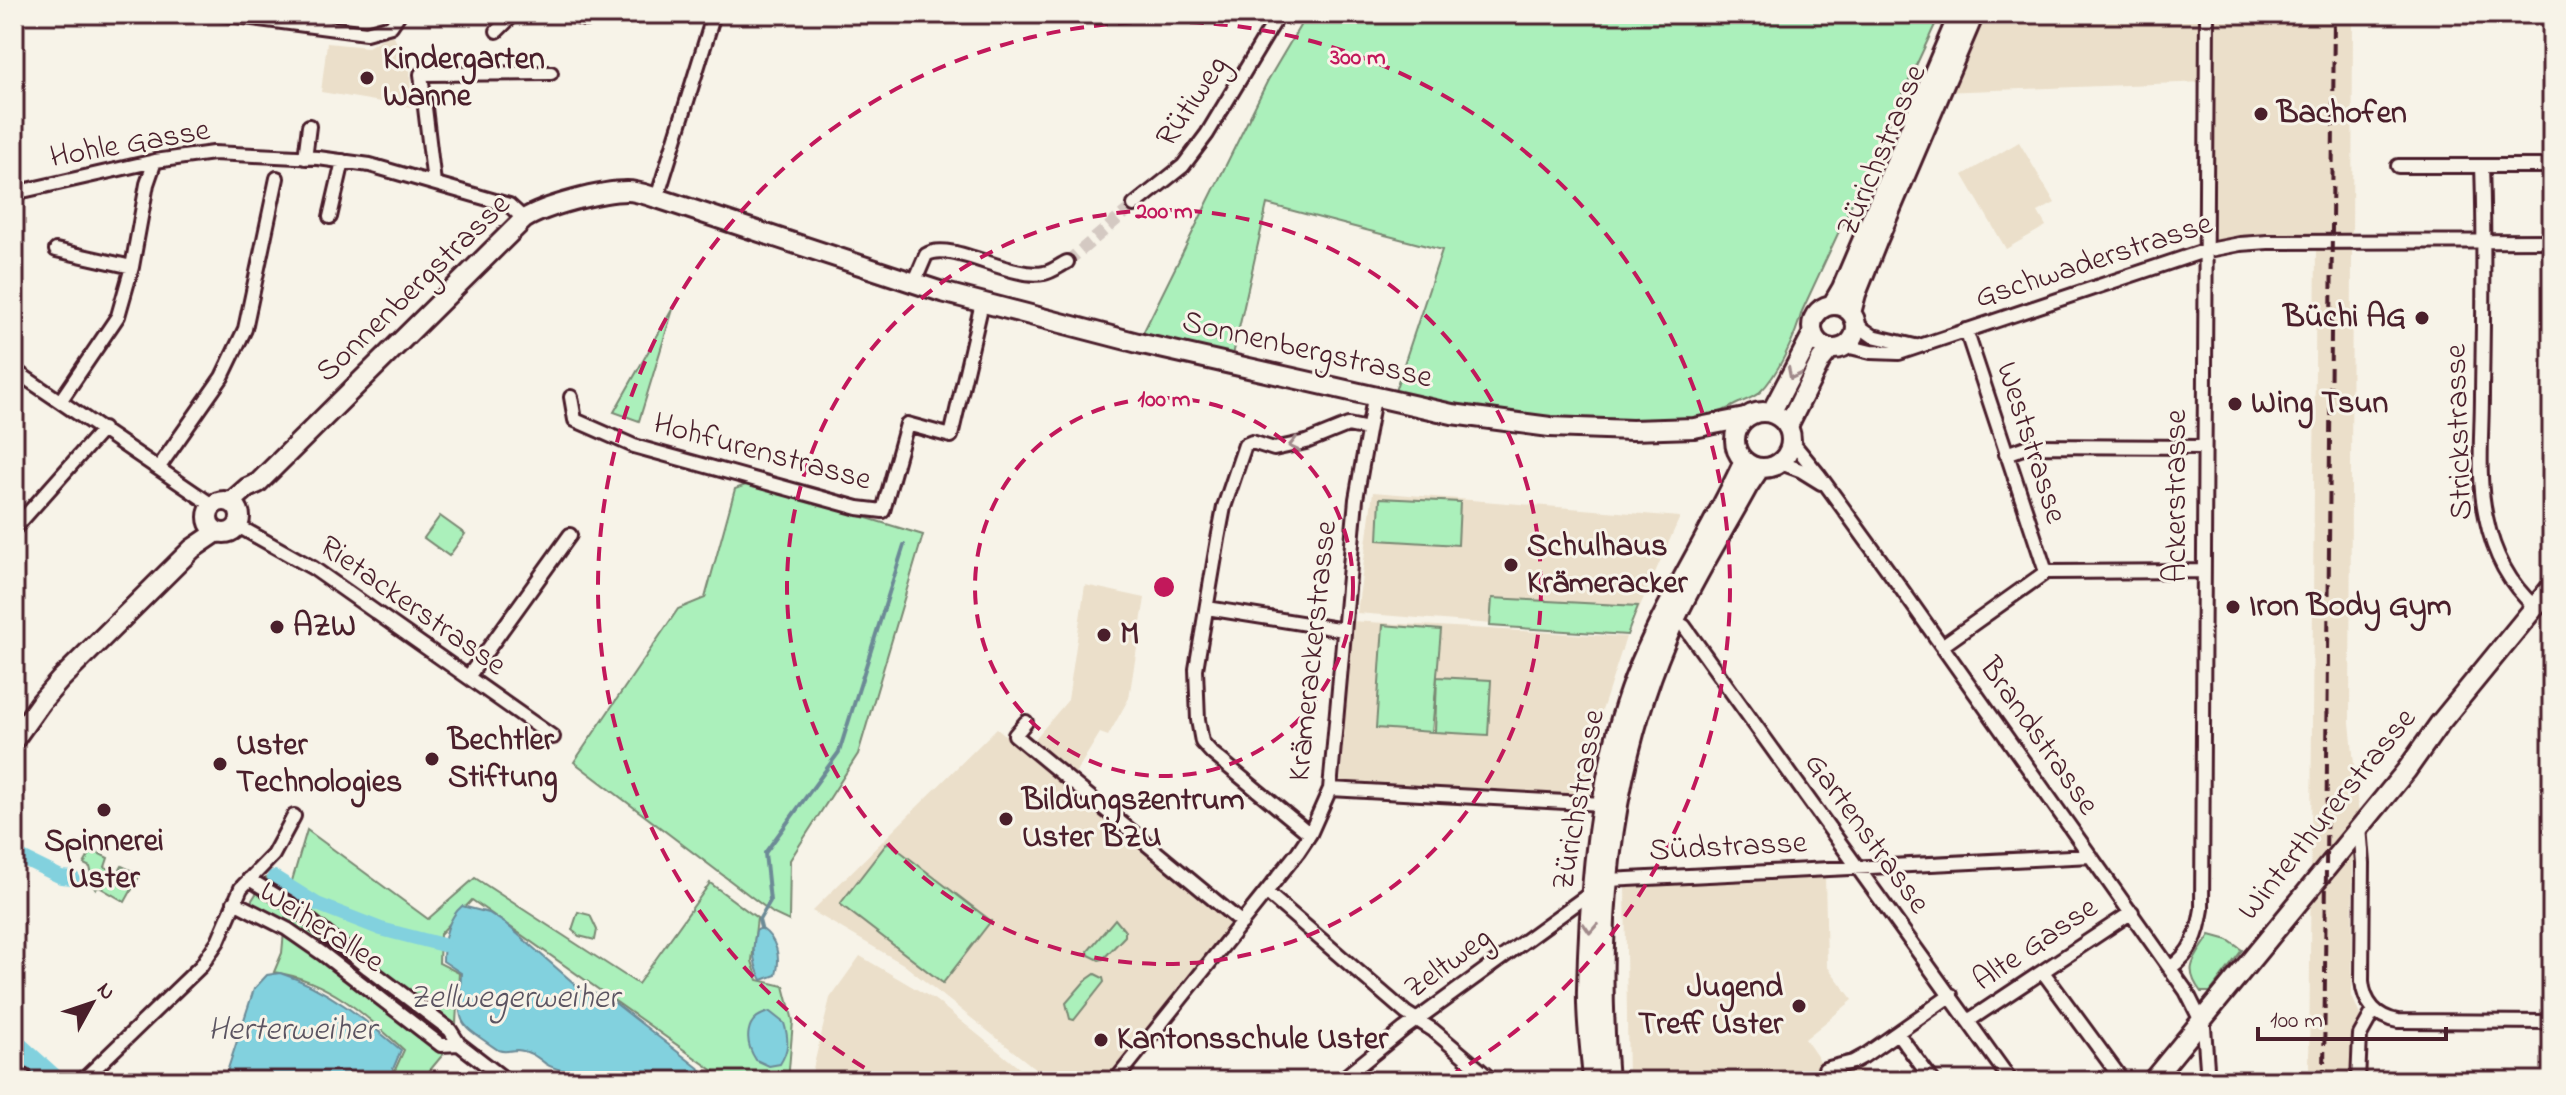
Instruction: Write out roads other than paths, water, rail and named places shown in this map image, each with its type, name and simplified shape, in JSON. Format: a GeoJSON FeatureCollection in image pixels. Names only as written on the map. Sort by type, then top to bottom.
{"type":"FeatureCollection","features":[{"type":"Feature","properties":{"kind":"main road","name":"Zürichstrasse"},"geometry":{"type":"LineString","coordinates":[[1832,305],[1959,14]]}},
{"type":"Feature","properties":{"kind":"main road","name":"Zürichstrasse"},"geometry":{"type":"LineString","coordinates":[[1854,319],[1856,294],[1872,253],[1974,14]]}},
{"type":"Feature","properties":{"kind":"main road","name":"Sonnenbergstrasse"},"geometry":{"type":"LineString","coordinates":[[14,740],[60,680],[192,549],[247,488],[258,483],[524,219],[546,208],[618,192],[657,198],[982,303],[1138,343],[1452,414],[1550,427],[1632,430],[1694,428],[1745,418]]}},
{"type":"Feature","properties":{"kind":"main road"},"geometry":{"type":"LineString","coordinates":[[1790,434],[1781,418],[1771,413],[1756,413],[1745,418],[1736,431],[1735,442],[1752,465],[1771,468],[1781,463],[1787,456],[1790,434],[1821,360],[1855,336],[1854,319],[1840,306],[1832,305],[1816,315],[1812,324],[1813,333],[1819,343],[1838,347]]}},
{"type":"Feature","properties":{"kind":"main road"},"geometry":{"type":"LineString","coordinates":[[1771,413],[1813,333]]}},
{"type":"Feature","properties":{"kind":"main road","name":"Sonnenbergstrasse"},"geometry":{"type":"LineString","coordinates":[[1694,428],[1735,442]]}},
{"type":"Feature","properties":{"kind":"main road","name":"Zürichstrasse"},"geometry":{"type":"LineString","coordinates":[[1608,1081],[1602,993],[1608,880],[1615,813],[1626,758],[1637,718],[1674,621],[1748,486],[1752,465]]}},
{"type":"Feature","properties":{"kind":"main road","name":"Zürichstrasse"},"geometry":{"type":"LineString","coordinates":[[1593,1081],[1587,992],[1592,892],[1603,804],[1619,730],[1637,671],[1659,620],[1752,465]]}},
{"type":"Feature","properties":{"kind":"main road","name":"Winterthurerstrasse"},"geometry":{"type":"LineString","coordinates":[[2152,1081],[2552,586]]}},
{"type":"Feature","properties":{"kind":"main road"},"geometry":{"type":"LineString","coordinates":[[14,1072],[24,1081]]}},
{"type":"Feature","properties":{"kind":"street"},"geometry":{"type":"LineString","coordinates":[[221,14],[366,33],[391,26],[399,14]]}},
{"type":"Feature","properties":{"kind":"street"},"geometry":{"type":"LineString","coordinates":[[497,31],[514,14]]}},
{"type":"Feature","properties":{"kind":"street"},"geometry":{"type":"LineString","coordinates":[[568,14],[584,19],[597,17]]}},
{"type":"Feature","properties":{"kind":"street"},"geometry":{"type":"LineString","coordinates":[[657,198],[714,14]]}},
{"type":"Feature","properties":{"kind":"street","name":"Rütiweg"},"geometry":{"type":"LineString","coordinates":[[1134,205],[1183,166],[1207,134],[1279,14]]}},
{"type":"Feature","properties":{"kind":"street","name":"Ackerstrasse"},"geometry":{"type":"LineString","coordinates":[[2170,968],[2184,957],[2195,941],[2202,909],[2207,14]]}},
{"type":"Feature","properties":{"kind":"street"},"geometry":{"type":"LineString","coordinates":[[434,183],[421,74],[551,73]]}},
{"type":"Feature","properties":{"kind":"street"},"geometry":{"type":"LineString","coordinates":[[305,158],[309,126]]}},
{"type":"Feature","properties":{"kind":"street","name":"Hohle Gasse"},"geometry":{"type":"LineString","coordinates":[[14,193],[155,161],[213,153],[343,161],[383,168],[509,205],[524,219]]}},
{"type":"Feature","properties":{"kind":"street"},"geometry":{"type":"LineString","coordinates":[[61,400],[118,316],[132,267],[147,184],[155,161]]}},
{"type":"Feature","properties":{"kind":"street"},"geometry":{"type":"LineString","coordinates":[[330,217],[343,161]]}},
{"type":"Feature","properties":{"kind":"street"},"geometry":{"type":"LineString","coordinates":[[2398,166],[2552,166]]}},
{"type":"Feature","properties":{"kind":"street"},"geometry":{"type":"LineString","coordinates":[[2482,167],[2484,241]]}},
{"type":"Feature","properties":{"kind":"street"},"geometry":{"type":"LineString","coordinates":[[159,467],[222,377],[245,329],[277,178]]}},
{"type":"Feature","properties":{"kind":"street","name":"Strickstrasse"},"geometry":{"type":"LineString","coordinates":[[2484,241],[2483,500],[2488,528],[2502,566],[2535,607]]}},
{"type":"Feature","properties":{"kind":"street","name":"Gschwaderstrasse"},"geometry":{"type":"LineString","coordinates":[[1838,347],[1899,353],[2204,251],[2240,244],[2552,241]]}},
{"type":"Feature","properties":{"kind":"street"},"geometry":{"type":"LineString","coordinates":[[914,283],[926,255],[940,249],[1021,273],[1045,273],[1067,262]]}},
{"type":"Feature","properties":{"kind":"street"},"geometry":{"type":"LineString","coordinates":[[56,250],[132,267]]}},
{"type":"Feature","properties":{"kind":"street","name":"Hohfurenstrasse"},"geometry":{"type":"LineString","coordinates":[[571,397],[575,420],[634,446],[858,508],[883,511],[907,424],[951,436],[982,303]]}},
{"type":"Feature","properties":{"kind":"street"},"geometry":{"type":"LineString","coordinates":[[1854,319],[1873,336],[1915,346]]}},
{"type":"Feature","properties":{"kind":"street","name":"Weststrasse"},"geometry":{"type":"LineString","coordinates":[[1966,330],[2046,572]]}},
{"type":"Feature","properties":{"kind":"street","name":"Rietackerstrasse"},"geometry":{"type":"LineString","coordinates":[[14,370],[159,467],[249,535],[313,568],[553,737]]}},
{"type":"Feature","properties":{"kind":"street","name":"Krämerackerstrasse"},"geometry":{"type":"LineString","coordinates":[[1115,1081],[1310,834],[1330,789],[1356,499],[1374,398]]}},
{"type":"Feature","properties":{"kind":"street"},"geometry":{"type":"LineString","coordinates":[[1310,834],[1202,742],[1196,669],[1224,507],[1245,445],[1252,442],[1274,449],[1306,442],[1348,425],[1368,429]]}},
{"type":"Feature","properties":{"kind":"street"},"geometry":{"type":"LineString","coordinates":[[14,529],[103,429]]}},
{"type":"Feature","properties":{"kind":"street","name":"Brandstrasse"},"geometry":{"type":"LineString","coordinates":[[1790,434],[2132,912],[2202,1019]]}},
{"type":"Feature","properties":{"kind":"street"},"geometry":{"type":"LineString","coordinates":[[2006,454],[2029,446],[2203,447]]}},
{"type":"Feature","properties":{"kind":"street","name":"Brandstrasse"},"geometry":{"type":"LineString","coordinates":[[1781,463],[1800,470],[1827,488]]}},
{"type":"Feature","properties":{"kind":"street"},"geometry":{"type":"LineString","coordinates":[[468,677],[570,535]]}},
{"type":"Feature","properties":{"kind":"street"},"geometry":{"type":"LineString","coordinates":[[1942,646],[2046,572],[2202,571]]}},
{"type":"Feature","properties":{"kind":"street"},"geometry":{"type":"LineString","coordinates":[[1207,608],[1344,630]]}},
{"type":"Feature","properties":{"kind":"street","name":"Gartenstrasse"},"geometry":{"type":"LineString","coordinates":[[1674,621],[1684,626],[2011,1081]]}},
{"type":"Feature","properties":{"kind":"street"},"geometry":{"type":"LineString","coordinates":[[1026,722],[1015,735],[1242,923]]}},
{"type":"Feature","properties":{"kind":"street"},"geometry":{"type":"LineString","coordinates":[[1330,789],[1603,804]]}},
{"type":"Feature","properties":{"kind":"street","name":"Weiherallee"},"geometry":{"type":"LineString","coordinates":[[82,1081],[201,966],[218,941],[234,902],[249,879],[273,855],[294,816]]}},
{"type":"Feature","properties":{"kind":"street"},"geometry":{"type":"LineString","coordinates":[[2360,827],[2363,863],[2362,981],[2365,996],[2374,1010],[2383,1017],[2404,1021],[2552,1022]]}},
{"type":"Feature","properties":{"kind":"street","name":"Südstrasse"},"geometry":{"type":"LineString","coordinates":[[1608,880],[2091,856]]}},
{"type":"Feature","properties":{"kind":"street","name":"Weiherallee"},"geometry":{"type":"LineString","coordinates":[[249,879],[290,904],[450,1030],[459,1044],[507,1081]]}},
{"type":"Feature","properties":{"kind":"street"},"geometry":{"type":"LineString","coordinates":[[1266,892],[1493,1081]]}},
{"type":"Feature","properties":{"kind":"street","name":"Zeltweg"},"geometry":{"type":"LineString","coordinates":[[1342,1080],[1417,1020],[1592,892]]}},
{"type":"Feature","properties":{"kind":"street","name":"Weiherallee"},"geometry":{"type":"LineString","coordinates":[[234,902],[287,929],[441,1045],[459,1044]]}},
{"type":"Feature","properties":{"kind":"street","name":"Alte Gasse"},"geometry":{"type":"LineString","coordinates":[[1968,1021],[2132,912]]}},
{"type":"Feature","properties":{"kind":"street"},"geometry":{"type":"LineString","coordinates":[[2043,972],[2123,1081]]}},
{"type":"Feature","properties":{"kind":"street"},"geometry":{"type":"LineString","coordinates":[[1825,1069],[1853,1062],[1951,995]]}},
{"type":"Feature","properties":{"kind":"street"},"geometry":{"type":"LineString","coordinates":[[2358,1081],[2360,1035],[2374,1010]]}},
{"type":"Feature","properties":{"kind":"street"},"geometry":{"type":"LineString","coordinates":[[2202,1019],[2208,1081]]}},
{"type":"Feature","properties":{"kind":"street"},"geometry":{"type":"LineString","coordinates":[[1898,1034],[1933,1081]]}},
{"type":"Feature","properties":{"kind":"water","name":"Zellwegerweiher"},"geometry":{"type":"Polygon","coordinates":[[[462,906],[489,913],[506,924],[583,991],[606,996],[715,1081],[582,1081],[530,1053],[498,1050],[473,1033],[460,1013],[461,973],[443,961],[447,931],[462,906]]]}},
{"type":"Feature","properties":{"kind":"water"},"geometry":{"type":"Polygon","coordinates":[[[761,928],[774,943],[778,962],[776,975],[762,980],[754,950],[756,931],[761,928]]]}},
{"type":"Feature","properties":{"kind":"water","name":"Herterweiher"},"geometry":{"type":"Polygon","coordinates":[[[280,973],[329,996],[401,1050],[388,1081],[224,1081],[254,989],[267,975],[280,973]]]}},
{"type":"Feature","properties":{"kind":"water"},"geometry":{"type":"Polygon","coordinates":[[[770,1012],[784,1023],[787,1044],[780,1064],[769,1066],[756,1060],[748,1038],[755,1019],[770,1012]]]}},
{"type":"Feature","properties":{"kind":"waterway"},"geometry":{"type":"LineString","coordinates":[[761,928],[759,920],[770,901],[765,853],[839,752],[904,545]]}},
{"type":"Feature","properties":{"kind":"waterway"},"geometry":{"type":"LineString","coordinates":[[14,854],[61,877],[73,878]]}},
{"type":"Feature","properties":{"kind":"waterway"},"geometry":{"type":"LineString","coordinates":[[274,877],[317,904],[381,929],[443,945]]}},
{"type":"Feature","properties":{"kind":"waterway"},"geometry":{"type":"LineString","coordinates":[[14,1044],[55,1081]]}},
{"type":"Feature","properties":{"kind":"tunnel"},"geometry":{"type":"LineString","coordinates":[[1067,262],[1134,205]]}},
{"type":"Feature","properties":{"kind":"railway"},"geometry":{"type":"LineString","coordinates":[[2324,1081],[2334,14]]}},
{"type":"Feature","properties":{"kind":"place","name":"Kindergarten Wanne"},"geometry":{"type":"Point","coordinates":[367,78]}},
{"type":"Feature","properties":{"kind":"place","name":"Bachofen"},"geometry":{"type":"Point","coordinates":[2261,114]}},
{"type":"Feature","properties":{"kind":"place","name":"Büchi AG"},"geometry":{"type":"Point","coordinates":[2422,318]}},
{"type":"Feature","properties":{"kind":"place","name":"Wing Tsun"},"geometry":{"type":"Point","coordinates":[2235,404]}},
{"type":"Feature","properties":{"kind":"place","name":"Schulhaus Krämeracker"},"geometry":{"type":"Point","coordinates":[1511,565]}},
{"type":"Feature","properties":{"kind":"place","name":"Iron Body Gym"},"geometry":{"type":"Point","coordinates":[2233,607]}},
{"type":"Feature","properties":{"kind":"place","name":"AZW"},"geometry":{"type":"Point","coordinates":[277,627]}},
{"type":"Feature","properties":{"kind":"place","name":"M"},"geometry":{"type":"Point","coordinates":[1104,635]}},
{"type":"Feature","properties":{"kind":"place","name":"Bechtler Stiftung"},"geometry":{"type":"Point","coordinates":[432,759]}},
{"type":"Feature","properties":{"kind":"place","name":"Uster Technologies"},"geometry":{"type":"Point","coordinates":[220,764]}},
{"type":"Feature","properties":{"kind":"place","name":"Spinnerei Uster"},"geometry":{"type":"Point","coordinates":[104,810]}},
{"type":"Feature","properties":{"kind":"place","name":"Bildungszentrum Uster BZU"},"geometry":{"type":"Point","coordinates":[1006,819]}},
{"type":"Feature","properties":{"kind":"place","name":"Jugend Treff Uster"},"geometry":{"type":"Point","coordinates":[1799,1006]}},
{"type":"Feature","properties":{"kind":"place","name":"Kantonsschule Uster"},"geometry":{"type":"Point","coordinates":[1101,1040]}}]}
